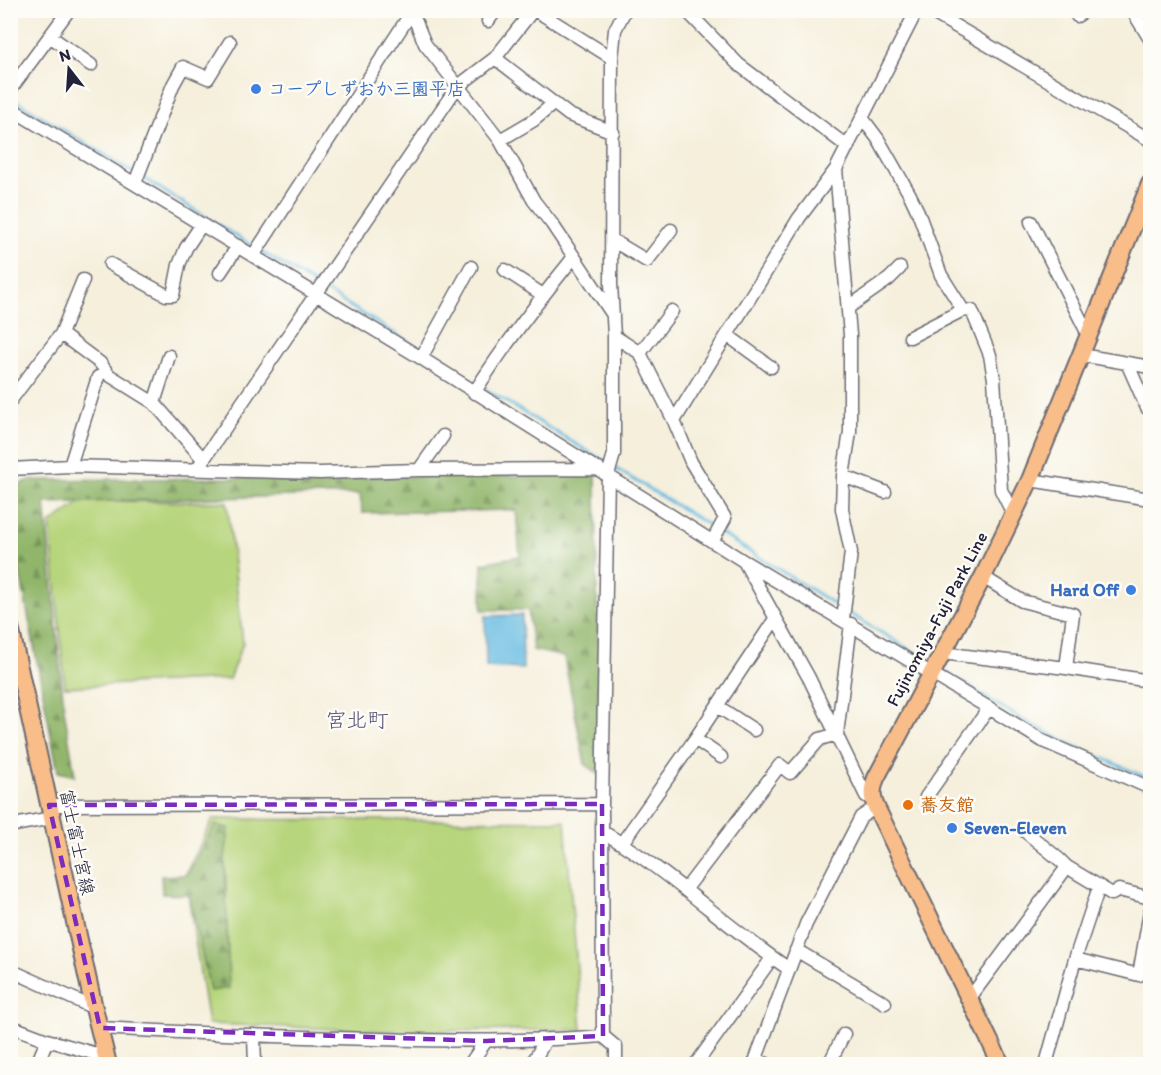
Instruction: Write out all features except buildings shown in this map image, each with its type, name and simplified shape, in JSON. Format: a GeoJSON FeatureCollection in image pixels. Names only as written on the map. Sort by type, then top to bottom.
{"type":"FeatureCollection","features":[{"type":"Feature","properties":{"kind":"main road","name":"Fujinomiya-Fuji Park Line"},"geometry":{"type":"LineString","coordinates":[[874,803],[872,789],[876,778],[983,577],[1030,480],[1150,184]]}},
{"type":"Feature","properties":{"kind":"main road","name":"富士富士宮線"},"geometry":{"type":"LineString","coordinates":[[10,627],[107,1061]]}},
{"type":"Feature","properties":{"kind":"main road"},"geometry":{"type":"LineString","coordinates":[[874,803],[1001,1065]]}},
{"type":"Feature","properties":{"kind":"street"},"geometry":{"type":"LineString","coordinates":[[10,90],[69,10]]}},
{"type":"Feature","properties":{"kind":"street"},"geometry":{"type":"LineString","coordinates":[[201,465],[318,289],[457,87],[495,58],[534,10],[612,58]]}},
{"type":"Feature","properties":{"kind":"street"},"geometry":{"type":"LineString","coordinates":[[603,1036],[602,804],[607,469],[614,454],[612,58],[615,30],[625,10]]}},
{"type":"Feature","properties":{"kind":"street"},"geometry":{"type":"LineString","coordinates":[[686,10],[738,64],[848,147]]}},
{"type":"Feature","properties":{"kind":"street"},"geometry":{"type":"LineString","coordinates":[[674,421],[799,218],[837,169],[917,10]]}},
{"type":"Feature","properties":{"kind":"street"},"geometry":{"type":"LineString","coordinates":[[928,10],[1150,140]]}},
{"type":"Feature","properties":{"kind":"street"},"geometry":{"type":"LineString","coordinates":[[1074,10],[1077,16],[1086,10]]}},
{"type":"Feature","properties":{"kind":"street"},"geometry":{"type":"LineString","coordinates":[[1132,10],[1150,39]]}},
{"type":"Feature","properties":{"kind":"street"},"geometry":{"type":"LineString","coordinates":[[412,11],[425,44],[500,140],[534,201],[613,316]]}},
{"type":"Feature","properties":{"kind":"street"},"geometry":{"type":"LineString","coordinates":[[256,252],[412,11]]}},
{"type":"Feature","properties":{"kind":"street"},"geometry":{"type":"LineString","coordinates":[[51,37],[91,64]]}},
{"type":"Feature","properties":{"kind":"street"},"geometry":{"type":"LineString","coordinates":[[137,178],[173,85],[183,67],[208,78],[230,42]]}},
{"type":"Feature","properties":{"kind":"street"},"geometry":{"type":"LineString","coordinates":[[495,58],[569,115],[613,132]]}},
{"type":"Feature","properties":{"kind":"street"},"geometry":{"type":"LineString","coordinates":[[500,140],[534,120],[553,104]]}},
{"type":"Feature","properties":{"kind":"street"},"geometry":{"type":"LineString","coordinates":[[10,108],[137,178],[202,224],[238,246],[256,252],[318,289],[716,534],[745,561],[846,616],[931,674],[1043,741],[1150,788]]}},
{"type":"Feature","properties":{"kind":"street"},"geometry":{"type":"LineString","coordinates":[[863,119],[878,139],[918,212],[940,275],[963,310]]}},
{"type":"Feature","properties":{"kind":"street"},"geometry":{"type":"LineString","coordinates":[[837,169],[849,307],[850,432],[843,476],[842,509],[851,552],[837,734]]}},
{"type":"Feature","properties":{"kind":"street"},"geometry":{"type":"LineString","coordinates":[[1031,222],[1089,336]]}},
{"type":"Feature","properties":{"kind":"street"},"geometry":{"type":"LineString","coordinates":[[110,264],[166,295],[172,295],[179,265],[186,248],[202,224]]}},
{"type":"Feature","properties":{"kind":"street"},"geometry":{"type":"LineString","coordinates":[[612,240],[647,261],[671,230]]}},
{"type":"Feature","properties":{"kind":"street"},"geometry":{"type":"LineString","coordinates":[[220,273],[238,246]]}},
{"type":"Feature","properties":{"kind":"street"},"geometry":{"type":"LineString","coordinates":[[477,388],[543,295],[574,257]]}},
{"type":"Feature","properties":{"kind":"street"},"geometry":{"type":"LineString","coordinates":[[423,354],[471,267]]}},
{"type":"Feature","properties":{"kind":"street"},"geometry":{"type":"LineString","coordinates":[[849,307],[889,279],[900,268]]}},
{"type":"Feature","properties":{"kind":"street"},"geometry":{"type":"LineString","coordinates":[[505,270],[543,295]]}},
{"type":"Feature","properties":{"kind":"street"},"geometry":{"type":"LineString","coordinates":[[10,401],[61,334],[83,280]]}},
{"type":"Feature","properties":{"kind":"street"},"geometry":{"type":"LineString","coordinates":[[640,353],[672,310]]}},
{"type":"Feature","properties":{"kind":"street"},"geometry":{"type":"LineString","coordinates":[[910,337],[963,310],[972,311],[990,356],[994,379],[1002,490],[1010,508],[1015,511]]}},
{"type":"Feature","properties":{"kind":"street"},"geometry":{"type":"LineString","coordinates":[[61,334],[100,363],[110,375],[154,403],[201,465]]}},
{"type":"Feature","properties":{"kind":"street"},"geometry":{"type":"LineString","coordinates":[[727,335],[771,367]]}},
{"type":"Feature","properties":{"kind":"street"},"geometry":{"type":"LineString","coordinates":[[614,336],[640,353],[674,421],[691,462],[725,518],[716,534]]}},
{"type":"Feature","properties":{"kind":"street"},"geometry":{"type":"LineString","coordinates":[[1082,355],[1150,367]]}},
{"type":"Feature","properties":{"kind":"street"},"geometry":{"type":"LineString","coordinates":[[154,403],[169,356]]}},
{"type":"Feature","properties":{"kind":"street"},"geometry":{"type":"LineString","coordinates":[[1128,364],[1147,408],[1150,409]]}},
{"type":"Feature","properties":{"kind":"street"},"geometry":{"type":"LineString","coordinates":[[70,466],[98,377]]}},
{"type":"Feature","properties":{"kind":"street"},"geometry":{"type":"LineString","coordinates":[[419,470],[443,436]]}},
{"type":"Feature","properties":{"kind":"street"},"geometry":{"type":"LineString","coordinates":[[10,469],[201,465],[320,473],[607,469]]}},
{"type":"Feature","properties":{"kind":"street"},"geometry":{"type":"LineString","coordinates":[[843,476],[885,492]]}},
{"type":"Feature","properties":{"kind":"street"},"geometry":{"type":"LineString","coordinates":[[1030,480],[1150,499]]}},
{"type":"Feature","properties":{"kind":"street"},"geometry":{"type":"LineString","coordinates":[[745,561],[837,734],[866,796],[874,803],[861,818],[806,924],[759,1063]]}},
{"type":"Feature","properties":{"kind":"street"},"geometry":{"type":"LineString","coordinates":[[983,577],[1022,601],[1073,614],[1066,668]]}},
{"type":"Feature","properties":{"kind":"street"},"geometry":{"type":"LineString","coordinates":[[622,843],[775,619]]}},
{"type":"Feature","properties":{"kind":"street"},"geometry":{"type":"LineString","coordinates":[[942,653],[1150,681]]}},
{"type":"Feature","properties":{"kind":"street"},"geometry":{"type":"LineString","coordinates":[[717,706],[754,730]]}},
{"type":"Feature","properties":{"kind":"street"},"geometry":{"type":"LineString","coordinates":[[926,797],[989,708]]}},
{"type":"Feature","properties":{"kind":"street"},"geometry":{"type":"LineString","coordinates":[[685,890],[780,765],[790,773],[820,739],[837,734]]}},
{"type":"Feature","properties":{"kind":"street"},"geometry":{"type":"LineString","coordinates":[[695,739],[721,757]]}},
{"type":"Feature","properties":{"kind":"street"},"geometry":{"type":"LineString","coordinates":[[10,823],[14,825],[51,811],[602,804]]}},
{"type":"Feature","properties":{"kind":"street"},"geometry":{"type":"LineString","coordinates":[[603,832],[622,843],[789,969]]}},
{"type":"Feature","properties":{"kind":"street"},"geometry":{"type":"LineString","coordinates":[[1026,832],[1067,867],[1112,894],[1119,890],[1150,898]]}},
{"type":"Feature","properties":{"kind":"street"},"geometry":{"type":"LineString","coordinates":[[969,999],[1067,867]]}},
{"type":"Feature","properties":{"kind":"street"},"geometry":{"type":"LineString","coordinates":[[1046,1065],[1075,959],[1099,887]]}},
{"type":"Feature","properties":{"kind":"street"},"geometry":{"type":"LineString","coordinates":[[1075,959],[1138,975],[1147,943],[1150,911]]}},
{"type":"Feature","properties":{"kind":"street"},"geometry":{"type":"LineString","coordinates":[[796,950],[885,1003]]}},
{"type":"Feature","properties":{"kind":"street"},"geometry":{"type":"LineString","coordinates":[[696,1065],[772,958]]}},
{"type":"Feature","properties":{"kind":"street"},"geometry":{"type":"LineString","coordinates":[[10,970],[94,1008]]}},
{"type":"Feature","properties":{"kind":"street"},"geometry":{"type":"LineString","coordinates":[[10,1026],[107,1061]]}},
{"type":"Feature","properties":{"kind":"street"},"geometry":{"type":"LineString","coordinates":[[100,1028],[254,1036],[486,1041],[545,1041],[603,1036],[616,1047],[616,1065]]}},
{"type":"Feature","properties":{"kind":"street"},"geometry":{"type":"LineString","coordinates":[[829,1065],[844,1034]]}},
{"type":"Feature","properties":{"kind":"street"},"geometry":{"type":"LineString","coordinates":[[254,1036],[255,1065]]}},
{"type":"Feature","properties":{"kind":"street"},"geometry":{"type":"LineString","coordinates":[[37,1065],[47,1040]]}},
{"type":"Feature","properties":{"kind":"street"},"geometry":{"type":"LineString","coordinates":[[470,1065],[486,1041]]}},
{"type":"Feature","properties":{"kind":"street"},"geometry":{"type":"LineString","coordinates":[[532,1065],[545,1041]]}},
{"type":"Feature","properties":{"kind":"highlighted area"},"geometry":{"type":"Polygon","coordinates":[[[602,804],[603,1036],[486,1041],[100,1028],[49,805],[602,804]]]}},
{"type":"Feature","properties":{"kind":"green space"},"geometry":{"type":"Polygon","coordinates":[[[596,475],[599,774],[585,764],[564,657],[533,650],[528,610],[482,610],[482,563],[520,556],[516,510],[362,513],[360,494],[45,503],[64,709],[75,776],[58,772],[11,526],[10,488],[30,480],[596,475]]]}},
{"type":"Feature","properties":{"kind":"green space"},"geometry":{"type":"Polygon","coordinates":[[[82,501],[227,502],[243,643],[229,679],[65,687],[50,524],[82,501]]]}},
{"type":"Feature","properties":{"kind":"green space"},"geometry":{"type":"Polygon","coordinates":[[[213,819],[565,821],[582,1030],[390,1031],[208,1024],[185,875],[213,819]]]}},
{"type":"Feature","properties":{"kind":"green space"},"geometry":{"type":"Polygon","coordinates":[[[215,825],[229,828],[225,858],[229,988],[210,991],[189,895],[162,894],[161,876],[187,875],[215,825]]]}},
{"type":"Feature","properties":{"kind":"water"},"geometry":{"type":"Polygon","coordinates":[[[522,615],[523,669],[486,667],[485,616],[522,615]]]}},
{"type":"Feature","properties":{"kind":"waterway"},"geometry":{"type":"LineString","coordinates":[[10,97],[134,173]]}},
{"type":"Feature","properties":{"kind":"waterway"},"geometry":{"type":"LineString","coordinates":[[140,176],[254,247]]}},
{"type":"Feature","properties":{"kind":"waterway"},"geometry":{"type":"LineString","coordinates":[[260,251],[318,286]]}},
{"type":"Feature","properties":{"kind":"waterway"},"geometry":{"type":"LineString","coordinates":[[324,290],[420,349]]}},
{"type":"Feature","properties":{"kind":"waterway"},"geometry":{"type":"LineString","coordinates":[[426,353],[476,384]]}},
{"type":"Feature","properties":{"kind":"waterway"},"geometry":{"type":"LineString","coordinates":[[482,387],[607,463]]}},
{"type":"Feature","properties":{"kind":"waterway"},"geometry":{"type":"LineString","coordinates":[[613,467],[715,529]]}},
{"type":"Feature","properties":{"kind":"waterway"},"geometry":{"type":"LineString","coordinates":[[720,533],[842,609]]}},
{"type":"Feature","properties":{"kind":"waterway"},"geometry":{"type":"LineString","coordinates":[[847,612],[927,660]]}},
{"type":"Feature","properties":{"kind":"waterway"},"geometry":{"type":"LineString","coordinates":[[944,671],[1016,716],[1059,739],[1150,779]]}},
{"type":"Feature","properties":{"kind":"place","name":"コープしずおか三園平店"},"geometry":{"type":"Point","coordinates":[256,89]}},
{"type":"Feature","properties":{"kind":"place","name":"Hard Off"},"geometry":{"type":"Point","coordinates":[1131,590]}},
{"type":"Feature","properties":{"kind":"place","name":"蕎友館"},"geometry":{"type":"Point","coordinates":[908,805]}},
{"type":"Feature","properties":{"kind":"place","name":"Seven-Eleven"},"geometry":{"type":"Point","coordinates":[952,828]}},
{"type":"Feature","properties":{"kind":"district","name":"宮北町"},"geometry":{"type":"Point","coordinates":[357,720]}}]}
